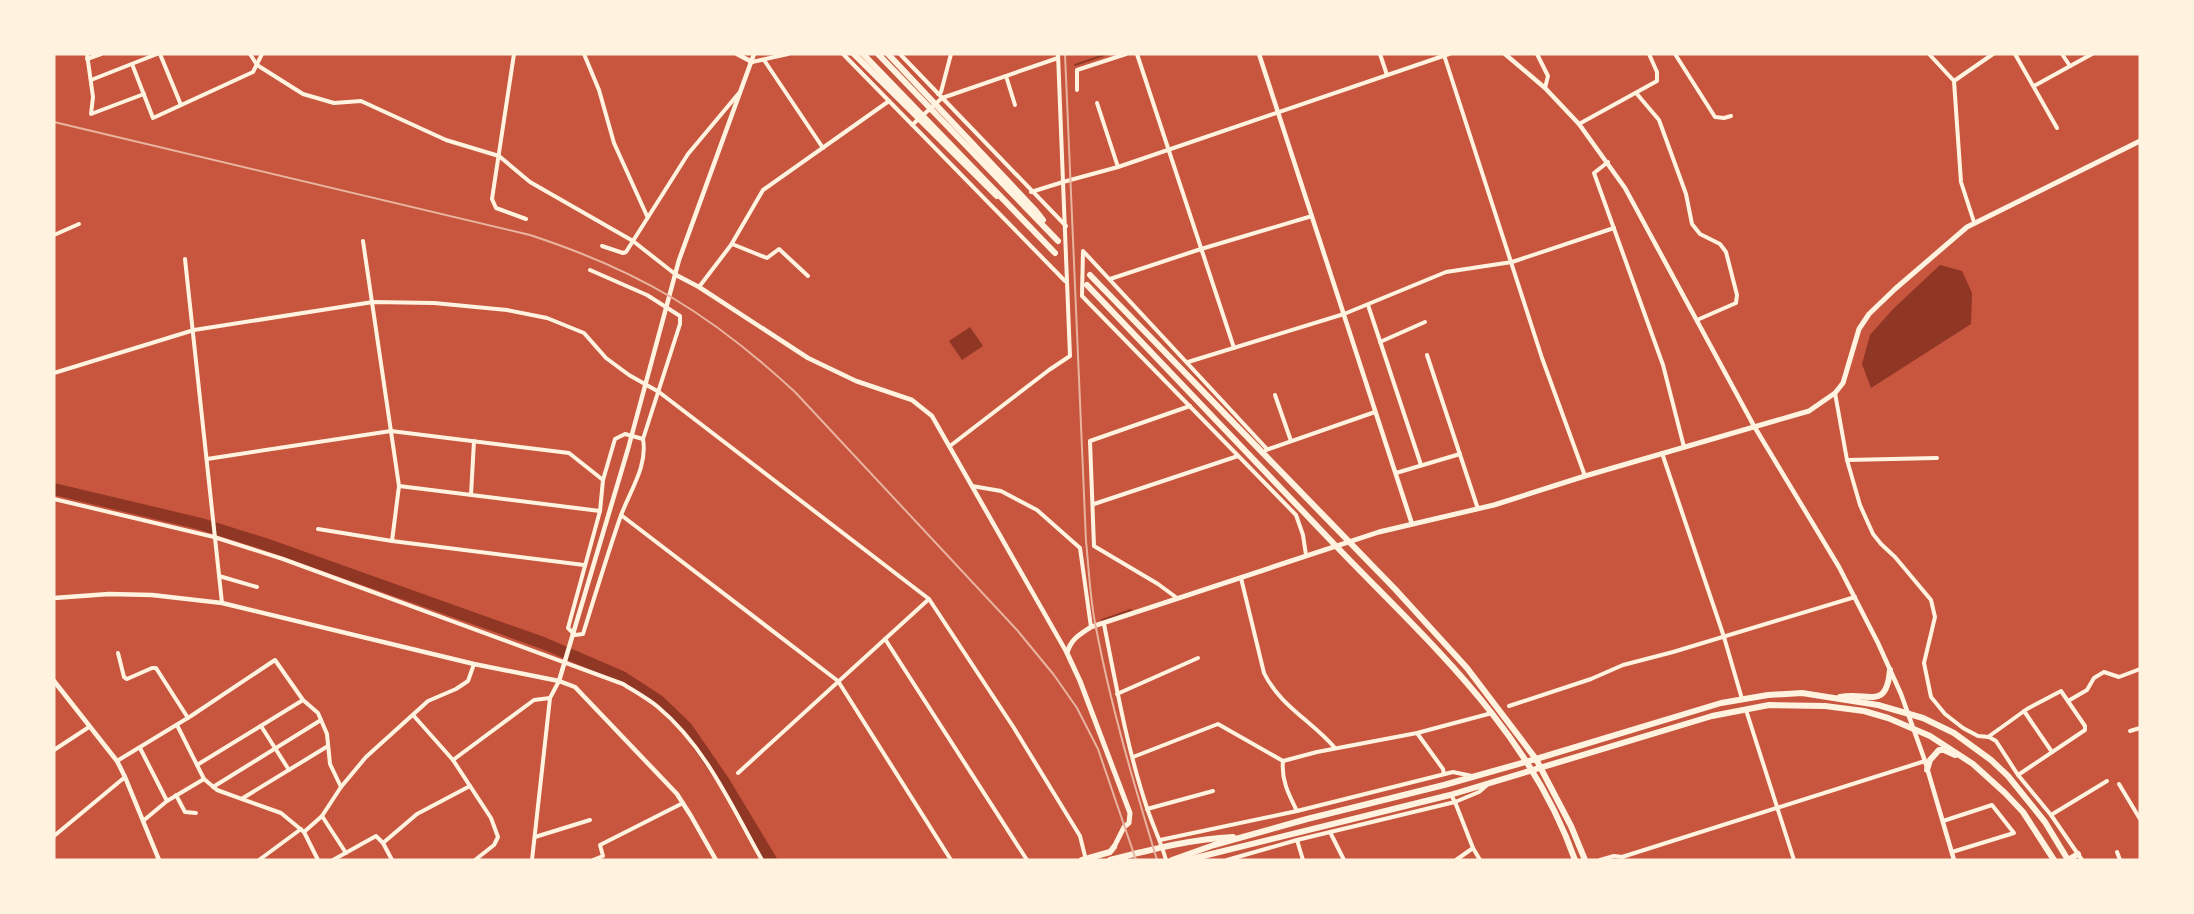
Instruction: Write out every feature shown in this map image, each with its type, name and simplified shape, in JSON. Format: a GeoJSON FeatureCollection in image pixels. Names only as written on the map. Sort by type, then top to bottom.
{"type":"FeatureCollection","features":[{"type":"Feature","properties":{"kind":"highway"},"geometry":{"type":"LineString","coordinates":[[854,54],[973,175],[1035,231]]}},
{"type":"Feature","properties":{"kind":"highway"},"geometry":{"type":"LineString","coordinates":[[863,54],[1055,253]]}},
{"type":"Feature","properties":{"kind":"highway"},"geometry":{"type":"LineString","coordinates":[[878,54],[1056,238],[1036,211],[888,54]]}},
{"type":"Feature","properties":{"kind":"highway"},"geometry":{"type":"LineString","coordinates":[[1090,275],[1265,451],[1347,542],[1395,589],[1467,668],[1542,768],[1586,860]]}},
{"type":"Feature","properties":{"kind":"highway"},"geometry":{"type":"LineString","coordinates":[[1087,285],[1335,546],[1415,626],[1493,713],[1532,771],[1567,837],[1575,860]]}},
{"type":"Feature","properties":{"kind":"highway"},"geometry":{"type":"LineString","coordinates":[[1837,697],[1849,695],[1873,698],[1883,694],[1889,686],[1890,670]]}},
{"type":"Feature","properties":{"kind":"highway"},"geometry":{"type":"LineString","coordinates":[[1172,860],[1307,819],[1526,762],[1691,712],[1742,699],[1802,693],[1878,705],[1936,724],[1954,733],[1990,760],[2029,800],[2068,860],[2080,857]]}},
{"type":"Feature","properties":{"kind":"highway"},"geometry":{"type":"LineString","coordinates":[[1187,860],[1308,828],[1450,795],[1679,726],[1768,705],[1840,707],[1888,718],[1930,736],[1955,750],[2023,812],[2054,860]]}},
{"type":"Feature","properties":{"kind":"highway"},"geometry":{"type":"LineString","coordinates":[[1928,770],[1933,755],[1939,750],[1944,750],[1978,769]]}},
{"type":"Feature","properties":{"kind":"highway"},"geometry":{"type":"LineString","coordinates":[[1110,860],[1157,848],[1218,838],[1243,837]]}},
{"type":"Feature","properties":{"kind":"highway"},"geometry":{"type":"LineString","coordinates":[[1085,860],[1110,852],[1114,847]]}},
{"type":"Feature","properties":{"kind":"highway"},"geometry":{"type":"LineString","coordinates":[[1114,847],[1116,860]]}},
{"type":"Feature","properties":{"kind":"highway"},"geometry":{"type":"LineString","coordinates":[[1203,860],[1228,849]]}},
{"type":"Feature","properties":{"kind":"main road"},"geometry":{"type":"LineString","coordinates":[[1114,847],[1124,826],[1129,823],[1130,813],[1080,681],[1067,653],[1070,642],[1091,627],[1347,542],[1478,509],[1809,411],[1835,393],[1843,383],[1859,329],[1869,314],[1974,222],[2140,141]]}},
{"type":"Feature","properties":{"kind":"street"},"geometry":{"type":"LineString","coordinates":[[100,54],[87,57],[93,97],[91,114],[144,94]]}},
{"type":"Feature","properties":{"kind":"street"},"geometry":{"type":"LineString","coordinates":[[91,80],[158,54],[181,105]]}},
{"type":"Feature","properties":{"kind":"street"},"geometry":{"type":"LineString","coordinates":[[250,54],[257,65],[303,94],[334,103],[361,101],[446,140],[499,156],[530,182],[633,241],[676,275],[699,286],[808,358],[856,381],[912,400],[932,416],[1067,653]]}},
{"type":"Feature","properties":{"kind":"street"},"geometry":{"type":"LineString","coordinates":[[132,64],[153,118],[253,72],[262,54]]}},
{"type":"Feature","properties":{"kind":"street"},"geometry":{"type":"LineString","coordinates":[[513,54],[492,199],[496,208],[526,219]]}},
{"type":"Feature","properties":{"kind":"street"},"geometry":{"type":"LineString","coordinates":[[584,54],[599,90],[614,143],[647,217]]}},
{"type":"Feature","properties":{"kind":"street"},"geometry":{"type":"LineString","coordinates":[[737,54],[752,62],[788,54]]}},
{"type":"Feature","properties":{"kind":"street"},"geometry":{"type":"LineString","coordinates":[[532,860],[550,698],[559,681],[575,635],[679,260],[754,54]]}},
{"type":"Feature","properties":{"kind":"street"},"geometry":{"type":"LineString","coordinates":[[843,54],[1066,282]]}},
{"type":"Feature","properties":{"kind":"street"},"geometry":{"type":"LineString","coordinates":[[900,54],[939,98],[1066,227]]}},
{"type":"Feature","properties":{"kind":"street"},"geometry":{"type":"LineString","coordinates":[[939,98],[951,54]]}},
{"type":"Feature","properties":{"kind":"street"},"geometry":{"type":"LineString","coordinates":[[1077,90],[1077,70],[1126,54]]}},
{"type":"Feature","properties":{"kind":"street"},"geometry":{"type":"LineString","coordinates":[[1137,54],[1234,348]]}},
{"type":"Feature","properties":{"kind":"street"},"geometry":{"type":"LineString","coordinates":[[1259,54],[1412,525]]}},
{"type":"Feature","properties":{"kind":"street"},"geometry":{"type":"LineString","coordinates":[[1380,54],[1387,75]]}},
{"type":"Feature","properties":{"kind":"street"},"geometry":{"type":"LineString","coordinates":[[1031,192],[1118,166],[1446,54],[1542,358],[1585,476]]}},
{"type":"Feature","properties":{"kind":"street"},"geometry":{"type":"LineString","coordinates":[[1505,54],[1545,88],[1579,124],[1608,162],[1638,210],[1754,426],[1855,597],[1908,714],[1928,770],[1952,852],[1952,859]]}},
{"type":"Feature","properties":{"kind":"street"},"geometry":{"type":"LineString","coordinates":[[1537,54],[1548,76],[1545,88]]}},
{"type":"Feature","properties":{"kind":"street"},"geometry":{"type":"LineString","coordinates":[[1579,124],[1658,81],[1657,72],[1649,54]]}},
{"type":"Feature","properties":{"kind":"street"},"geometry":{"type":"LineString","coordinates":[[1675,54],[1715,117],[1731,116]]}},
{"type":"Feature","properties":{"kind":"street"},"geometry":{"type":"LineString","coordinates":[[1929,54],[1954,81],[1961,182],[1974,222]]}},
{"type":"Feature","properties":{"kind":"street"},"geometry":{"type":"LineString","coordinates":[[1954,81],[1993,54]]}},
{"type":"Feature","properties":{"kind":"street"},"geometry":{"type":"LineString","coordinates":[[2015,54],[2056,128]]}},
{"type":"Feature","properties":{"kind":"street"},"geometry":{"type":"LineString","coordinates":[[2062,54],[2070,66]]}},
{"type":"Feature","properties":{"kind":"street"},"geometry":{"type":"LineString","coordinates":[[2034,87],[2092,54]]}},
{"type":"Feature","properties":{"kind":"street"},"geometry":{"type":"LineString","coordinates":[[912,125],[939,98],[1058,56],[1070,356],[950,446]]}},
{"type":"Feature","properties":{"kind":"street"},"geometry":{"type":"LineString","coordinates":[[764,60],[823,148]]}},
{"type":"Feature","properties":{"kind":"street"},"geometry":{"type":"LineString","coordinates":[[1006,76],[1015,105]]}},
{"type":"Feature","properties":{"kind":"street"},"geometry":{"type":"LineString","coordinates":[[602,246],[623,253],[688,154],[743,87]]}},
{"type":"Feature","properties":{"kind":"street"},"geometry":{"type":"LineString","coordinates":[[1637,94],[1659,120],[1686,194],[1692,224],[1700,234],[1720,244],[1726,252],[1737,295],[1736,303],[1697,320]]}},
{"type":"Feature","properties":{"kind":"street"},"geometry":{"type":"LineString","coordinates":[[699,286],[732,243],[763,190],[889,101]]}},
{"type":"Feature","properties":{"kind":"street"},"geometry":{"type":"LineString","coordinates":[[1097,103],[1118,166]]}},
{"type":"Feature","properties":{"kind":"street"},"geometry":{"type":"LineString","coordinates":[[1608,162],[1594,173],[1663,365],[1684,447]]}},
{"type":"Feature","properties":{"kind":"street"},"geometry":{"type":"LineString","coordinates":[[1110,279],[1312,216]]}},
{"type":"Feature","properties":{"kind":"street"},"geometry":{"type":"LineString","coordinates":[[54,235],[78,224]]}},
{"type":"Feature","properties":{"kind":"street"},"geometry":{"type":"LineString","coordinates":[[1188,362],[1344,314],[1446,272],[1512,262],[1614,228]]}},
{"type":"Feature","properties":{"kind":"street"},"geometry":{"type":"LineString","coordinates":[[363,241],[399,486],[392,541]]}},
{"type":"Feature","properties":{"kind":"street"},"geometry":{"type":"LineString","coordinates":[[732,243],[767,258],[779,249],[808,276]]}},
{"type":"Feature","properties":{"kind":"street"},"geometry":{"type":"LineString","coordinates":[[1306,555],[1303,535],[1296,516],[1082,296],[1083,251],[1188,362],[1265,451],[1375,412]]}},
{"type":"Feature","properties":{"kind":"street"},"geometry":{"type":"LineString","coordinates":[[185,259],[222,603]]}},
{"type":"Feature","properties":{"kind":"street"},"geometry":{"type":"LineString","coordinates":[[575,635],[583,634],[621,515],[643,462],[645,450],[643,439],[680,324],[680,316],[647,295],[590,270]]}},
{"type":"Feature","properties":{"kind":"street"},"geometry":{"type":"LineString","coordinates":[[54,374],[194,330],[373,302],[434,303],[507,310],[547,318],[584,333],[606,358],[629,375],[659,392],[929,599],[1014,728],[1080,836],[1085,860]]}},
{"type":"Feature","properties":{"kind":"street"},"geometry":{"type":"LineString","coordinates":[[1368,305],[1421,465]]}},
{"type":"Feature","properties":{"kind":"street"},"geometry":{"type":"LineString","coordinates":[[1380,342],[1425,322]]}},
{"type":"Feature","properties":{"kind":"street"},"geometry":{"type":"LineString","coordinates":[[1427,355],[1478,509]]}},
{"type":"Feature","properties":{"kind":"street"},"geometry":{"type":"LineString","coordinates":[[1835,393],[1847,460],[1860,505],[1873,534],[1931,600],[1935,617],[1924,663],[1931,697],[1945,714],[1963,728],[1978,736],[1996,741],[2018,775],[2051,815],[2080,857]]}},
{"type":"Feature","properties":{"kind":"street"},"geometry":{"type":"LineString","coordinates":[[1275,395],[1291,441]]}},
{"type":"Feature","properties":{"kind":"street"},"geometry":{"type":"LineString","coordinates":[[1178,599],[1158,584],[1094,546],[1090,440],[1190,406]]}},
{"type":"Feature","properties":{"kind":"street"},"geometry":{"type":"LineString","coordinates":[[207,459],[392,431],[569,453],[603,480]]}},
{"type":"Feature","properties":{"kind":"street"},"geometry":{"type":"LineString","coordinates":[[575,635],[568,628],[600,512],[603,480],[615,439],[625,434],[643,439]]}},
{"type":"Feature","properties":{"kind":"street"},"geometry":{"type":"LineString","coordinates":[[471,495],[474,441]]}},
{"type":"Feature","properties":{"kind":"street"},"geometry":{"type":"LineString","coordinates":[[1662,453],[1724,637],[1742,699]]}},
{"type":"Feature","properties":{"kind":"street"},"geometry":{"type":"LineString","coordinates":[[1396,473],[1460,454]]}},
{"type":"Feature","properties":{"kind":"street"},"geometry":{"type":"LineString","coordinates":[[1094,504],[1238,456]]}},
{"type":"Feature","properties":{"kind":"street"},"geometry":{"type":"LineString","coordinates":[[1847,460],[1937,458]]}},
{"type":"Feature","properties":{"kind":"street"},"geometry":{"type":"LineString","coordinates":[[399,486],[600,512]]}},
{"type":"Feature","properties":{"kind":"street"},"geometry":{"type":"LineString","coordinates":[[972,486],[1002,491],[1037,510],[1080,548],[1091,627]]}},
{"type":"Feature","properties":{"kind":"street"},"geometry":{"type":"LineString","coordinates":[[54,499],[214,535],[566,660],[623,684],[657,705],[693,743],[728,796],[762,860]]}},
{"type":"Feature","properties":{"kind":"street"},"geometry":{"type":"LineString","coordinates":[[621,515],[838,681],[951,860]]}},
{"type":"Feature","properties":{"kind":"street"},"geometry":{"type":"LineString","coordinates":[[318,529],[392,541],[584,565]]}},
{"type":"Feature","properties":{"kind":"street"},"geometry":{"type":"LineString","coordinates":[[219,576],[257,587]]}},
{"type":"Feature","properties":{"kind":"street"},"geometry":{"type":"LineString","coordinates":[[1240,578],[1264,673],[1271,686],[1295,712],[1336,748]]}},
{"type":"Feature","properties":{"kind":"street"},"geometry":{"type":"LineString","coordinates":[[54,598],[152,594],[222,603],[474,664],[559,681],[575,687],[683,803],[716,860]]}},
{"type":"Feature","properties":{"kind":"street"},"geometry":{"type":"LineString","coordinates":[[1509,706],[1591,679],[1623,665],[1855,597]]}},
{"type":"Feature","properties":{"kind":"street"},"geometry":{"type":"LineString","coordinates":[[738,773],[929,599]]}},
{"type":"Feature","properties":{"kind":"street"},"geometry":{"type":"LineString","coordinates":[[1104,624],[1117,694],[1133,757],[1147,809],[1166,860]]}},
{"type":"Feature","properties":{"kind":"street"},"geometry":{"type":"LineString","coordinates":[[885,639],[1027,860]]}},
{"type":"Feature","properties":{"kind":"street"},"geometry":{"type":"LineString","coordinates":[[118,653],[124,677],[127,679],[156,668],[188,718]]}},
{"type":"Feature","properties":{"kind":"street"},"geometry":{"type":"LineString","coordinates":[[1117,694],[1198,658]]}},
{"type":"Feature","properties":{"kind":"street"},"geometry":{"type":"LineString","coordinates":[[117,761],[188,718],[275,660],[303,700],[318,713],[327,734],[330,764],[341,787]]}},
{"type":"Feature","properties":{"kind":"street"},"geometry":{"type":"LineString","coordinates":[[259,860],[322,816],[341,787],[366,757],[428,701],[468,681],[474,664]]}},
{"type":"Feature","properties":{"kind":"street"},"geometry":{"type":"LineString","coordinates":[[2068,701],[2087,690],[2094,678],[2103,672],[2120,677],[2140,669]]}},
{"type":"Feature","properties":{"kind":"street"},"geometry":{"type":"LineString","coordinates":[[54,681],[117,761],[159,860]]}},
{"type":"Feature","properties":{"kind":"street"},"geometry":{"type":"LineString","coordinates":[[1988,737],[2024,711],[2061,691],[2085,726],[2085,730],[2018,775]]}},
{"type":"Feature","properties":{"kind":"street"},"geometry":{"type":"LineString","coordinates":[[453,760],[534,700],[550,698]]}},
{"type":"Feature","properties":{"kind":"street"},"geometry":{"type":"LineString","coordinates":[[196,765],[303,700]]}},
{"type":"Feature","properties":{"kind":"street"},"geometry":{"type":"LineString","coordinates":[[1746,709],[1794,860]]}},
{"type":"Feature","properties":{"kind":"street"},"geometry":{"type":"LineString","coordinates":[[2024,711],[2052,752]]}},
{"type":"Feature","properties":{"kind":"street"},"geometry":{"type":"LineString","coordinates":[[1282,761],[1292,757],[1417,733],[1493,713]]}},
{"type":"Feature","properties":{"kind":"street"},"geometry":{"type":"LineString","coordinates":[[413,715],[453,760],[491,818],[498,837],[494,845],[475,860]]}},
{"type":"Feature","properties":{"kind":"street"},"geometry":{"type":"LineString","coordinates":[[213,787],[321,720]]}},
{"type":"Feature","properties":{"kind":"street"},"geometry":{"type":"LineString","coordinates":[[1133,757],[1218,724],[1282,761]]}},
{"type":"Feature","properties":{"kind":"street"},"geometry":{"type":"LineString","coordinates":[[177,725],[204,779],[217,790],[281,813],[302,830],[318,860]]}},
{"type":"Feature","properties":{"kind":"street"},"geometry":{"type":"LineString","coordinates":[[261,726],[290,770]]}},
{"type":"Feature","properties":{"kind":"street"},"geometry":{"type":"LineString","coordinates":[[54,750],[89,727]]}},
{"type":"Feature","properties":{"kind":"street"},"geometry":{"type":"LineString","coordinates":[[2130,731],[2140,728]]}},
{"type":"Feature","properties":{"kind":"street"},"geometry":{"type":"LineString","coordinates":[[1417,733],[1443,769],[1444,774]]}},
{"type":"Feature","properties":{"kind":"street"},"geometry":{"type":"LineString","coordinates":[[243,798],[328,746]]}},
{"type":"Feature","properties":{"kind":"street"},"geometry":{"type":"LineString","coordinates":[[140,748],[167,801]]}},
{"type":"Feature","properties":{"kind":"street"},"geometry":{"type":"LineString","coordinates":[[1282,761],[1287,790],[1297,811]]}},
{"type":"Feature","properties":{"kind":"street"},"geometry":{"type":"LineString","coordinates":[[1600,860],[1614,856],[1622,857],[1925,761]]}},
{"type":"Feature","properties":{"kind":"street"},"geometry":{"type":"LineString","coordinates":[[1160,840],[1297,811],[1444,774],[1457,772],[1472,777]]}},
{"type":"Feature","properties":{"kind":"street"},"geometry":{"type":"LineString","coordinates":[[54,836],[125,777]]}},
{"type":"Feature","properties":{"kind":"street"},"geometry":{"type":"LineString","coordinates":[[142,821],[167,801],[204,779]]}},
{"type":"Feature","properties":{"kind":"street"},"geometry":{"type":"LineString","coordinates":[[2051,815],[2107,781]]}},
{"type":"Feature","properties":{"kind":"street"},"geometry":{"type":"LineString","coordinates":[[1227,860],[1297,840],[1455,802],[1479,792],[1489,784]]}},
{"type":"Feature","properties":{"kind":"street"},"geometry":{"type":"LineString","coordinates":[[2119,784],[2140,819]]}},
{"type":"Feature","properties":{"kind":"street"},"geometry":{"type":"LineString","coordinates":[[383,843],[417,814],[470,786]]}},
{"type":"Feature","properties":{"kind":"street"},"geometry":{"type":"LineString","coordinates":[[1147,809],[1214,791]]}},
{"type":"Feature","properties":{"kind":"street"},"geometry":{"type":"LineString","coordinates":[[176,795],[185,812],[196,813]]}},
{"type":"Feature","properties":{"kind":"street"},"geometry":{"type":"LineString","coordinates":[[1450,795],[1480,860]]}},
{"type":"Feature","properties":{"kind":"street"},"geometry":{"type":"LineString","coordinates":[[593,860],[603,855],[600,845],[683,803]]}},
{"type":"Feature","properties":{"kind":"street"},"geometry":{"type":"LineString","coordinates":[[1943,821],[1992,805],[2014,833],[1952,852]]}},
{"type":"Feature","properties":{"kind":"street"},"geometry":{"type":"LineString","coordinates":[[322,816],[346,853]]}},
{"type":"Feature","properties":{"kind":"street"},"geometry":{"type":"LineString","coordinates":[[535,837],[590,820]]}},
{"type":"Feature","properties":{"kind":"street"},"geometry":{"type":"LineString","coordinates":[[1330,832],[1344,860]]}},
{"type":"Feature","properties":{"kind":"street"},"geometry":{"type":"LineString","coordinates":[[333,860],[376,836],[383,843],[392,860]]}},
{"type":"Feature","properties":{"kind":"street"},"geometry":{"type":"LineString","coordinates":[[1297,840],[1303,860]]}},
{"type":"Feature","properties":{"kind":"street"},"geometry":{"type":"LineString","coordinates":[[1456,860],[1473,848]]}},
{"type":"Feature","properties":{"kind":"street"},"geometry":{"type":"LineString","coordinates":[[2117,852],[2120,860]]}},
{"type":"Feature","properties":{"kind":"shaded area"},"geometry":{"type":"Polygon","coordinates":[[[1940,265],[1962,271],[1972,293],[1971,324],[1871,388],[1862,364],[1870,335],[1893,309],[1940,265]]]}},
{"type":"Feature","properties":{"kind":"shaded area"},"geometry":{"type":"Polygon","coordinates":[[[970,327],[983,346],[962,360],[949,341],[970,327]]]}},
{"type":"Feature","properties":{"kind":"waterway"},"geometry":{"type":"LineString","coordinates":[[1075,65],[1107,54]]}},
{"type":"Feature","properties":{"kind":"waterway"},"geometry":{"type":"LineString","coordinates":[[54,489],[201,524],[265,544],[543,643],[622,677],[659,701],[686,727],[724,782],[771,860]]}},
{"type":"Feature","properties":{"kind":"waterway"},"geometry":{"type":"LineString","coordinates":[[1102,620],[1131,610]]}},
{"type":"Feature","properties":{"kind":"railway"},"geometry":{"type":"LineString","coordinates":[[1065,54],[1086,541],[1091,596],[1102,658],[1116,716],[1157,860]]}},
{"type":"Feature","properties":{"kind":"railway"},"geometry":{"type":"LineString","coordinates":[[54,122],[530,235],[570,249],[640,280],[703,318],[764,364],[795,392],[1017,630],[1054,675],[1077,708],[1098,749],[1136,860]]}}]}
